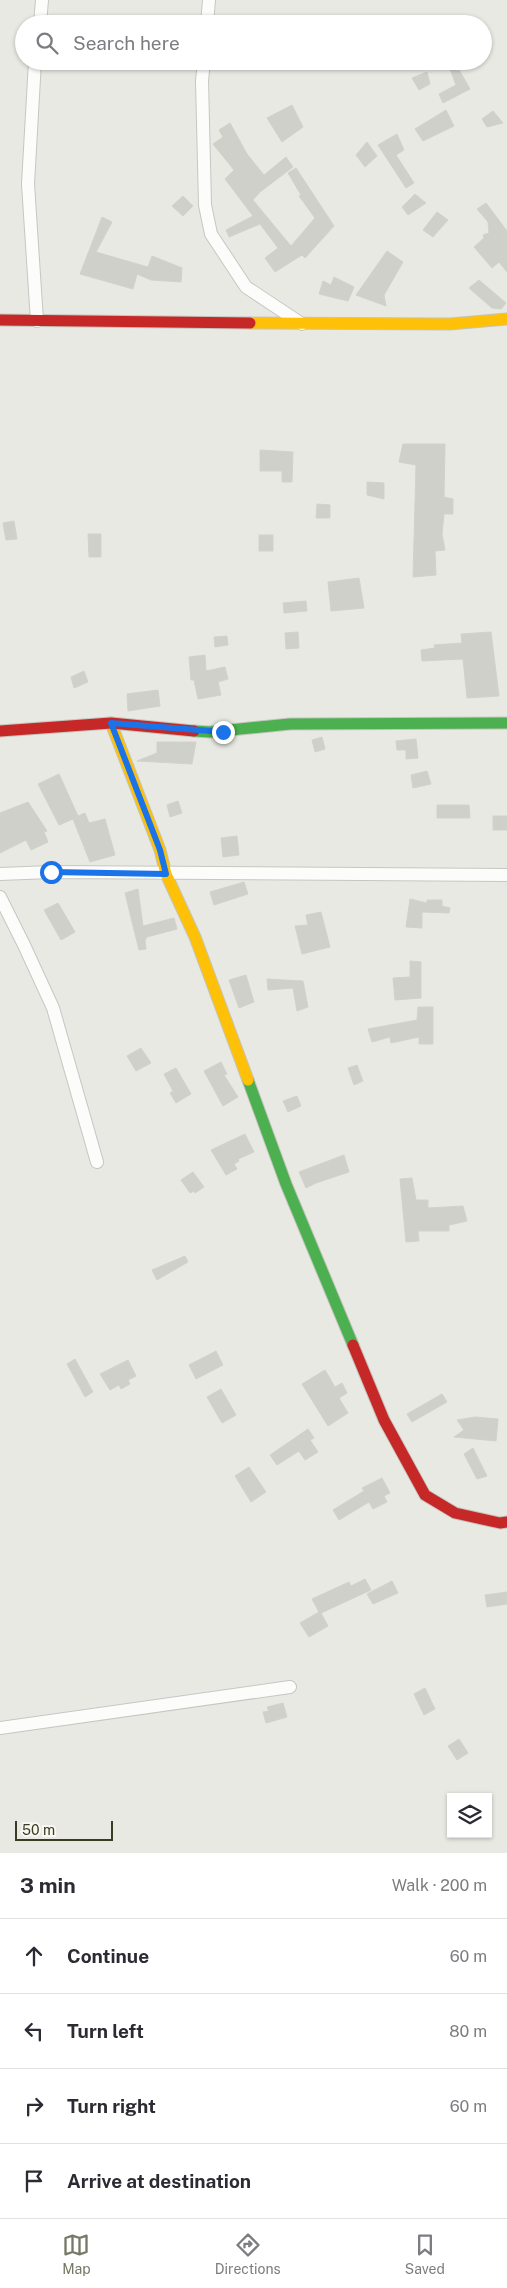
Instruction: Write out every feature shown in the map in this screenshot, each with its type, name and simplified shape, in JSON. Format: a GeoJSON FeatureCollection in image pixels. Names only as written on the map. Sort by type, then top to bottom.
{"type":"FeatureCollection","features":[{"type":"Feature","properties":{"kind":"street"},"geometry":{"type":"LineString","coordinates":[[41,15],[42,0]]}},
{"type":"Feature","properties":{"kind":"street"},"geometry":{"type":"LineString","coordinates":[[209,15],[210,0]]}},
{"type":"Feature","properties":{"kind":"street"},"geometry":{"type":"LineString","coordinates":[[34,70],[28,184],[37,321]]}},
{"type":"Feature","properties":{"kind":"street"},"geometry":{"type":"LineString","coordinates":[[203,70],[205,205],[211,234],[246,287],[302,324]]}},
{"type":"Feature","properties":{"kind":"street"},"geometry":{"type":"LineString","coordinates":[[0,320],[450,324],[507,319]]}},
{"type":"Feature","properties":{"kind":"street"},"geometry":{"type":"LineString","coordinates":[[0,731],[111,723],[210,732],[290,724],[507,724]]}},
{"type":"Feature","properties":{"kind":"street"},"geometry":{"type":"LineString","coordinates":[[111,723],[160,850],[166,874],[195,937],[286,1184],[384,1420],[425,1494],[455,1513],[500,1523],[507,1522]]}},
{"type":"Feature","properties":{"kind":"street"},"geometry":{"type":"LineString","coordinates":[[0,874],[51,872],[507,875]]}},
{"type":"Feature","properties":{"kind":"street"},"geometry":{"type":"LineString","coordinates":[[0,897],[53,1008],[97,1162]]}},
{"type":"Feature","properties":{"kind":"street"},"geometry":{"type":"LineString","coordinates":[[0,1728],[290,1687]]}},
{"type":"Feature","properties":{"kind":"building"},"geometry":{"type":"Polygon","coordinates":[[[450,70],[459,70],[470,89],[443,103],[439,94],[456,85],[450,70]]]}},
{"type":"Feature","properties":{"kind":"building"},"geometry":{"type":"Polygon","coordinates":[[[427,72],[430,84],[419,90],[412,78],[427,72]]]}},
{"type":"Feature","properties":{"kind":"building"},"geometry":{"type":"Polygon","coordinates":[[[292,105],[303,127],[282,142],[267,118],[292,105]]]}},
{"type":"Feature","properties":{"kind":"building"},"geometry":{"type":"Polygon","coordinates":[[[446,110],[454,126],[423,141],[415,129],[446,110]]]}},
{"type":"Feature","properties":{"kind":"building"},"geometry":{"type":"Polygon","coordinates":[[[493,111],[503,123],[487,127],[482,119],[493,111]]]}},
{"type":"Feature","properties":{"kind":"building"},"geometry":{"type":"Polygon","coordinates":[[[230,123],[247,154],[264,175],[286,157],[293,167],[260,192],[253,200],[291,246],[315,218],[299,196],[301,195],[288,173],[296,168],[334,226],[305,258],[302,255],[275,272],[265,258],[278,248],[260,224],[229,237],[226,230],[253,216],[225,179],[234,170],[213,144],[223,137],[219,130],[230,123]]]}},
{"type":"Feature","properties":{"kind":"building"},"geometry":{"type":"Polygon","coordinates":[[[397,134],[404,150],[396,155],[414,183],[406,188],[378,145],[397,134]]]}},
{"type":"Feature","properties":{"kind":"building"},"geometry":{"type":"Polygon","coordinates":[[[367,142],[377,156],[365,167],[356,155],[367,142]]]}},
{"type":"Feature","properties":{"kind":"building"},"geometry":{"type":"Polygon","coordinates":[[[415,194],[426,203],[408,215],[402,207],[415,194]]]}},
{"type":"Feature","properties":{"kind":"building"},"geometry":{"type":"Polygon","coordinates":[[[183,196],[193,206],[183,216],[172,206],[183,196]]]}},
{"type":"Feature","properties":{"kind":"building"},"geometry":{"type":"Polygon","coordinates":[[[486,203],[507,231],[507,272],[499,262],[492,268],[474,247],[484,238],[483,235],[489,233],[488,222],[477,209],[486,203]]]}},
{"type":"Feature","properties":{"kind":"building"},"geometry":{"type":"Polygon","coordinates":[[[437,212],[448,220],[433,237],[423,230],[437,212]]]}},
{"type":"Feature","properties":{"kind":"building"},"geometry":{"type":"Polygon","coordinates":[[[102,217],[112,222],[96,252],[148,267],[152,256],[182,268],[181,282],[151,280],[137,274],[133,289],[80,274],[102,217]]]}},
{"type":"Feature","properties":{"kind":"building"},"geometry":{"type":"Polygon","coordinates":[[[387,251],[403,262],[384,295],[386,306],[356,295],[387,251]]]}},
{"type":"Feature","properties":{"kind":"building"},"geometry":{"type":"Polygon","coordinates":[[[334,277],[354,287],[348,301],[319,294],[323,281],[331,285],[334,277]]]}},
{"type":"Feature","properties":{"kind":"building"},"geometry":{"type":"Polygon","coordinates":[[[479,280],[506,303],[501,309],[492,308],[469,288],[479,280]]]}},
{"type":"Feature","properties":{"kind":"building"},"geometry":{"type":"Polygon","coordinates":[[[403,444],[445,444],[444,497],[453,499],[453,514],[444,514],[442,534],[445,550],[435,551],[436,575],[413,577],[416,465],[399,462],[403,444]]]}},
{"type":"Feature","properties":{"kind":"building"},"geometry":{"type":"Polygon","coordinates":[[[260,450],[293,452],[292,482],[282,482],[282,471],[260,471],[260,450]]]}},
{"type":"Feature","properties":{"kind":"building"},"geometry":{"type":"Polygon","coordinates":[[[367,482],[384,483],[384,499],[367,495],[367,482]]]}},
{"type":"Feature","properties":{"kind":"building"},"geometry":{"type":"Polygon","coordinates":[[[317,504],[330,505],[330,518],[316,518],[317,504]]]}},
{"type":"Feature","properties":{"kind":"building"},"geometry":{"type":"Polygon","coordinates":[[[14,521],[17,539],[6,540],[3,523],[14,521]]]}},
{"type":"Feature","properties":{"kind":"building"},"geometry":{"type":"Polygon","coordinates":[[[88,534],[101,534],[101,557],[89,557],[88,534]]]}},
{"type":"Feature","properties":{"kind":"building"},"geometry":{"type":"Polygon","coordinates":[[[259,535],[273,535],[273,551],[259,551],[259,535]]]}},
{"type":"Feature","properties":{"kind":"building"},"geometry":{"type":"Polygon","coordinates":[[[359,578],[364,608],[331,611],[328,582],[359,578]]]}},
{"type":"Feature","properties":{"kind":"building"},"geometry":{"type":"Polygon","coordinates":[[[306,601],[307,611],[284,613],[283,603],[306,601]]]}},
{"type":"Feature","properties":{"kind":"building"},"geometry":{"type":"Polygon","coordinates":[[[298,632],[299,648],[286,649],[285,633],[298,632]]]}},
{"type":"Feature","properties":{"kind":"building"},"geometry":{"type":"Polygon","coordinates":[[[491,632],[499,696],[467,698],[463,659],[422,661],[421,650],[435,648],[434,645],[462,643],[461,634],[491,632]]]}},
{"type":"Feature","properties":{"kind":"building"},"geometry":{"type":"Polygon","coordinates":[[[227,636],[228,645],[215,647],[214,637],[227,636]]]}},
{"type":"Feature","properties":{"kind":"building"},"geometry":{"type":"Polygon","coordinates":[[[205,655],[206,671],[225,667],[228,679],[218,682],[221,695],[198,699],[194,680],[191,680],[189,657],[205,655]]]}},
{"type":"Feature","properties":{"kind":"building"},"geometry":{"type":"Polygon","coordinates":[[[84,671],[88,682],[74,688],[71,677],[84,671]]]}},
{"type":"Feature","properties":{"kind":"building"},"geometry":{"type":"Polygon","coordinates":[[[158,690],[160,706],[128,711],[127,694],[158,690]]]}},
{"type":"Feature","properties":{"kind":"building"},"geometry":{"type":"Polygon","coordinates":[[[322,737],[325,749],[315,752],[312,740],[322,737]]]}},
{"type":"Feature","properties":{"kind":"building"},"geometry":{"type":"Polygon","coordinates":[[[416,739],[418,758],[406,759],[406,750],[397,750],[396,741],[416,739]]]}},
{"type":"Feature","properties":{"kind":"building"},"geometry":{"type":"Polygon","coordinates":[[[157,742],[196,742],[192,764],[137,761],[157,753],[157,742]]]}},
{"type":"Feature","properties":{"kind":"building"},"geometry":{"type":"Polygon","coordinates":[[[427,771],[431,784],[413,788],[411,775],[427,771]]]}},
{"type":"Feature","properties":{"kind":"building"},"geometry":{"type":"Polygon","coordinates":[[[59,774],[78,816],[85,813],[89,823],[105,819],[115,855],[90,862],[73,819],[59,825],[38,784],[59,774]]]}},
{"type":"Feature","properties":{"kind":"building"},"geometry":{"type":"Polygon","coordinates":[[[178,801],[182,813],[170,817],[167,805],[178,801]]]}},
{"type":"Feature","properties":{"kind":"building"},"geometry":{"type":"Polygon","coordinates":[[[28,802],[47,831],[44,832],[48,842],[31,850],[26,840],[0,853],[0,813],[28,802]]]}},
{"type":"Feature","properties":{"kind":"building"},"geometry":{"type":"Polygon","coordinates":[[[437,805],[469,805],[470,818],[437,818],[437,805]]]}},
{"type":"Feature","properties":{"kind":"building"},"geometry":{"type":"Polygon","coordinates":[[[493,816],[507,816],[507,830],[493,830],[493,816]]]}},
{"type":"Feature","properties":{"kind":"building"},"geometry":{"type":"Polygon","coordinates":[[[237,836],[239,855],[223,857],[221,838],[237,836]]]}},
{"type":"Feature","properties":{"kind":"building"},"geometry":{"type":"Polygon","coordinates":[[[244,882],[248,894],[214,905],[210,892],[244,882]]]}},
{"type":"Feature","properties":{"kind":"building"},"geometry":{"type":"Polygon","coordinates":[[[138,889],[143,926],[174,918],[177,929],[147,937],[145,940],[146,949],[139,950],[125,893],[138,889]]]}},
{"type":"Feature","properties":{"kind":"building"},"geometry":{"type":"Polygon","coordinates":[[[410,899],[427,903],[427,900],[442,900],[442,906],[450,908],[449,913],[422,912],[422,928],[406,927],[410,899]]]}},
{"type":"Feature","properties":{"kind":"building"},"geometry":{"type":"Polygon","coordinates":[[[58,903],[75,932],[61,940],[44,910],[58,903]]]}},
{"type":"Feature","properties":{"kind":"building"},"geometry":{"type":"Polygon","coordinates":[[[321,912],[330,947],[302,954],[295,926],[308,925],[306,915],[321,912]]]}},
{"type":"Feature","properties":{"kind":"building"},"geometry":{"type":"Polygon","coordinates":[[[410,961],[421,962],[421,998],[395,1000],[393,978],[410,977],[410,961]]]}},
{"type":"Feature","properties":{"kind":"building"},"geometry":{"type":"Polygon","coordinates":[[[246,975],[254,1002],[239,1008],[229,980],[246,975]]]}},
{"type":"Feature","properties":{"kind":"building"},"geometry":{"type":"Polygon","coordinates":[[[267,979],[303,981],[308,1007],[297,1011],[293,988],[268,990],[267,979]]]}},
{"type":"Feature","properties":{"kind":"building"},"geometry":{"type":"Polygon","coordinates":[[[418,1007],[433,1007],[433,1044],[419,1044],[419,1037],[391,1043],[390,1037],[372,1042],[368,1029],[417,1020],[418,1007]]]}},
{"type":"Feature","properties":{"kind":"building"},"geometry":{"type":"Polygon","coordinates":[[[141,1048],[151,1063],[136,1071],[127,1056],[141,1048]]]}},
{"type":"Feature","properties":{"kind":"building"},"geometry":{"type":"Polygon","coordinates":[[[221,1062],[227,1074],[224,1075],[238,1097],[223,1106],[204,1071],[221,1062]]]}},
{"type":"Feature","properties":{"kind":"building"},"geometry":{"type":"Polygon","coordinates":[[[357,1065],[363,1081],[354,1085],[348,1068],[357,1065]]]}},
{"type":"Feature","properties":{"kind":"building"},"geometry":{"type":"Polygon","coordinates":[[[176,1068],[191,1094],[176,1103],[170,1093],[173,1091],[164,1074],[176,1068]]]}},
{"type":"Feature","properties":{"kind":"building"},"geometry":{"type":"Polygon","coordinates":[[[297,1096],[301,1106],[288,1112],[283,1101],[297,1096]]]}},
{"type":"Feature","properties":{"kind":"building"},"geometry":{"type":"Polygon","coordinates":[[[245,1134],[254,1152],[238,1159],[239,1161],[234,1164],[237,1169],[226,1175],[211,1150],[245,1134]]]}},
{"type":"Feature","properties":{"kind":"building"},"geometry":{"type":"Polygon","coordinates":[[[344,1155],[349,1172],[306,1188],[299,1172],[344,1155]]]}},
{"type":"Feature","properties":{"kind":"building"},"geometry":{"type":"Polygon","coordinates":[[[193,1172],[204,1187],[195,1193],[194,1191],[190,1193],[181,1180],[193,1172]]]}},
{"type":"Feature","properties":{"kind":"building"},"geometry":{"type":"Polygon","coordinates":[[[412,1178],[416,1200],[428,1200],[428,1208],[463,1206],[467,1221],[449,1225],[449,1231],[418,1231],[419,1241],[406,1242],[400,1179],[412,1178]]]}},
{"type":"Feature","properties":{"kind":"building"},"geometry":{"type":"Polygon","coordinates":[[[185,1256],[188,1262],[157,1280],[152,1270],[185,1256]]]}},
{"type":"Feature","properties":{"kind":"building"},"geometry":{"type":"Polygon","coordinates":[[[216,1351],[223,1365],[196,1379],[189,1365],[216,1351]]]}},
{"type":"Feature","properties":{"kind":"building"},"geometry":{"type":"Polygon","coordinates":[[[75,1359],[93,1392],[85,1397],[67,1364],[75,1359]]]}},
{"type":"Feature","properties":{"kind":"building"},"geometry":{"type":"Polygon","coordinates":[[[128,1360],[136,1376],[128,1380],[130,1384],[121,1389],[119,1385],[110,1390],[100,1374],[128,1360]]]}},
{"type":"Feature","properties":{"kind":"building"},"geometry":{"type":"Polygon","coordinates":[[[325,1370],[335,1387],[342,1383],[347,1393],[339,1398],[348,1413],[328,1426],[302,1384],[325,1370]]]}},
{"type":"Feature","properties":{"kind":"building"},"geometry":{"type":"Polygon","coordinates":[[[221,1389],[236,1415],[222,1423],[207,1397],[221,1389]]]}},
{"type":"Feature","properties":{"kind":"building"},"geometry":{"type":"Polygon","coordinates":[[[442,1394],[447,1402],[412,1422],[407,1414],[442,1394]]]}},
{"type":"Feature","properties":{"kind":"building"},"geometry":{"type":"Polygon","coordinates":[[[475,1417],[498,1419],[496,1441],[454,1437],[464,1430],[457,1420],[475,1417]]]}},
{"type":"Feature","properties":{"kind":"building"},"geometry":{"type":"Polygon","coordinates":[[[308,1429],[314,1438],[310,1440],[318,1452],[305,1460],[299,1451],[277,1465],[270,1455],[308,1429]]]}},
{"type":"Feature","properties":{"kind":"building"},"geometry":{"type":"Polygon","coordinates":[[[473,1448],[487,1476],[477,1479],[464,1454],[473,1448]]]}},
{"type":"Feature","properties":{"kind":"building"},"geometry":{"type":"Polygon","coordinates":[[[249,1467],[266,1492],[251,1502],[235,1476],[249,1467]]]}},
{"type":"Feature","properties":{"kind":"building"},"geometry":{"type":"Polygon","coordinates":[[[382,1478],[390,1493],[384,1496],[387,1502],[373,1509],[369,1502],[339,1520],[333,1510],[364,1491],[362,1488],[382,1478]]]}},
{"type":"Feature","properties":{"kind":"building"},"geometry":{"type":"Polygon","coordinates":[[[365,1579],[371,1590],[321,1613],[328,1626],[309,1637],[300,1623],[319,1612],[312,1599],[349,1582],[351,1586],[365,1579]]]}},
{"type":"Feature","properties":{"kind":"building"},"geometry":{"type":"Polygon","coordinates":[[[392,1581],[398,1593],[373,1604],[367,1594],[392,1581]]]}},
{"type":"Feature","properties":{"kind":"building"},"geometry":{"type":"Polygon","coordinates":[[[507,1592],[507,1604],[487,1607],[485,1595],[507,1592]]]}},
{"type":"Feature","properties":{"kind":"building"},"geometry":{"type":"Polygon","coordinates":[[[425,1688],[435,1709],[424,1715],[414,1694],[425,1688]]]}},
{"type":"Feature","properties":{"kind":"building"},"geometry":{"type":"Polygon","coordinates":[[[283,1703],[287,1717],[266,1723],[263,1712],[269,1711],[267,1707],[283,1703]]]}},
{"type":"Feature","properties":{"kind":"building"},"geometry":{"type":"Polygon","coordinates":[[[459,1739],[468,1753],[457,1760],[448,1746],[459,1739]]]}},
{"type":"Feature","properties":{"kind":"traffic: fast"},"geometry":{"type":"LineString","coordinates":[[194,731],[210,732],[290,724],[507,723]]}},
{"type":"Feature","properties":{"kind":"traffic: fast"},"geometry":{"type":"LineString","coordinates":[[248,1080],[286,1184],[353,1345]]}},
{"type":"Feature","properties":{"kind":"traffic: slow"},"geometry":{"type":"LineString","coordinates":[[250,323],[450,324],[507,319]]}},
{"type":"Feature","properties":{"kind":"traffic: slow"},"geometry":{"type":"LineString","coordinates":[[111,723],[160,850],[166,874],[195,937],[248,1080]]}},
{"type":"Feature","properties":{"kind":"traffic: jam"},"geometry":{"type":"LineString","coordinates":[[0,320],[250,323]]}},
{"type":"Feature","properties":{"kind":"traffic: jam"},"geometry":{"type":"LineString","coordinates":[[0,731],[111,723],[194,731]]}},
{"type":"Feature","properties":{"kind":"traffic: jam"},"geometry":{"type":"LineString","coordinates":[[353,1345],[384,1420],[425,1495],[455,1513],[500,1523],[507,1522]]}},
{"type":"Feature","properties":{"kind":"route"},"geometry":{"type":"LineString","coordinates":[[51,872],[166,874],[160,850],[111,723],[223,732]]}}]}
